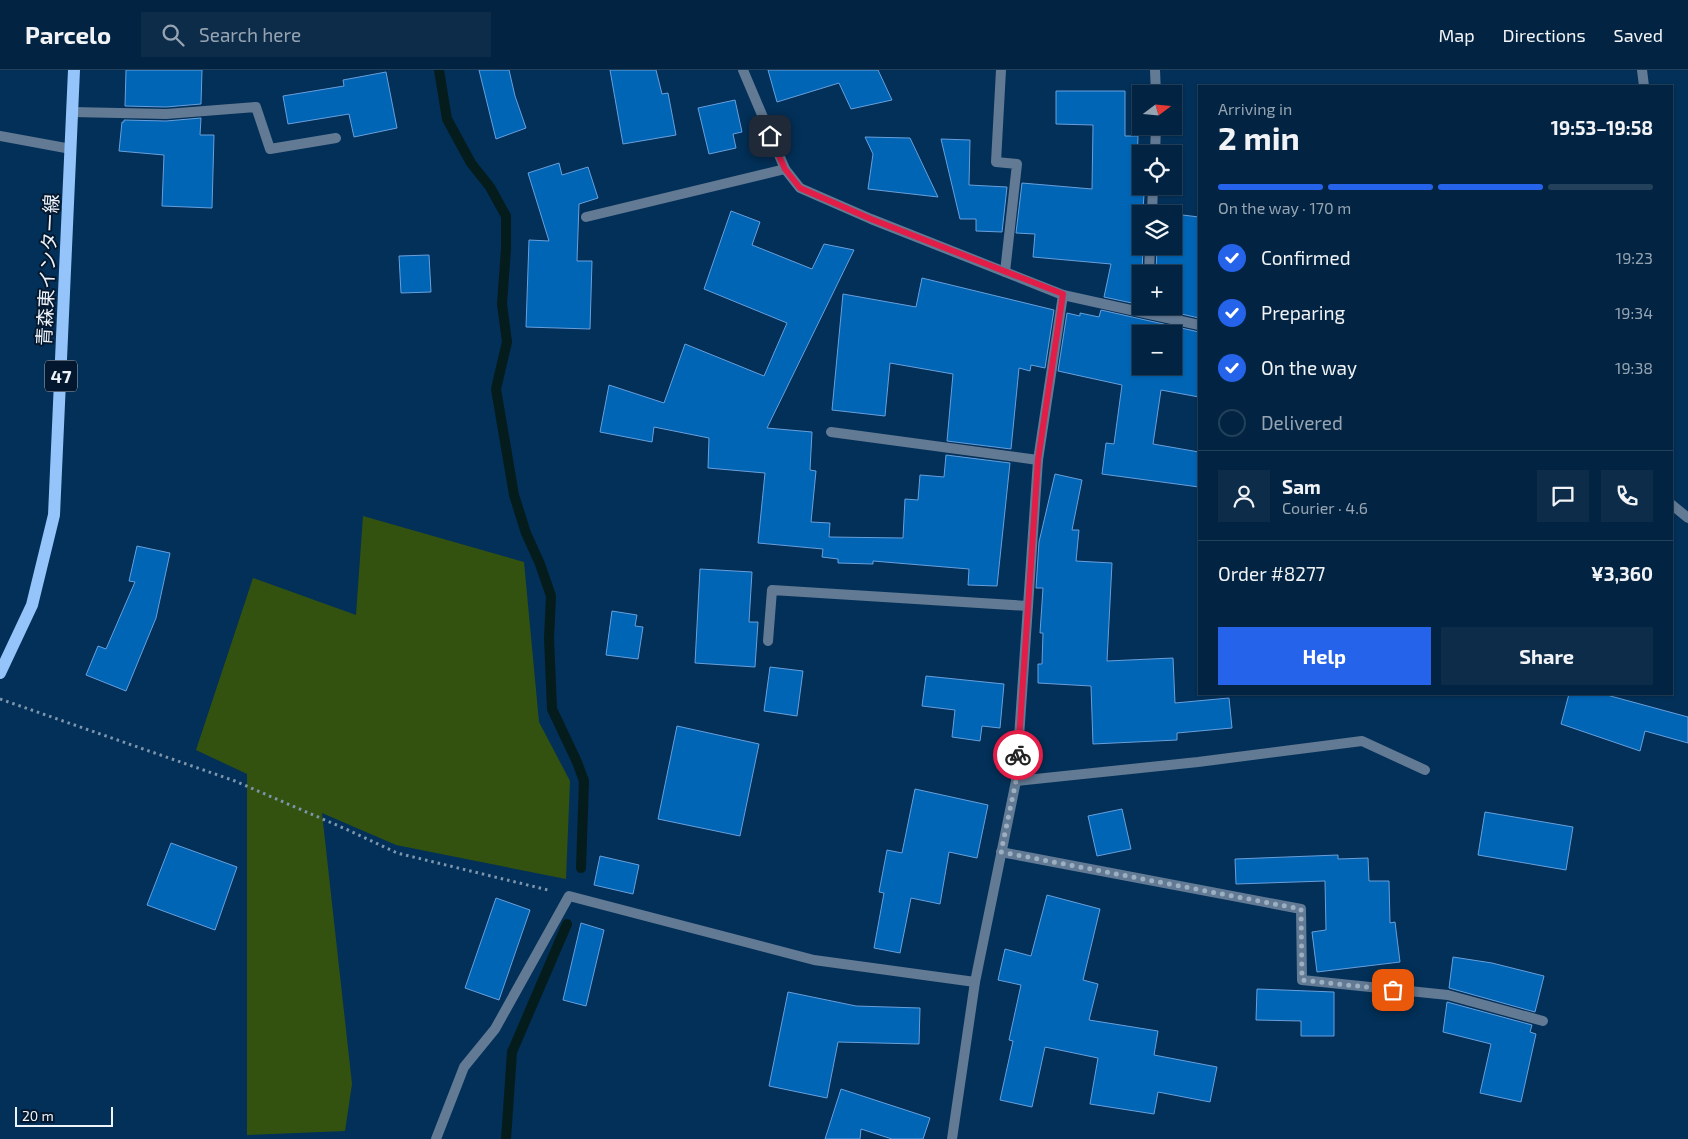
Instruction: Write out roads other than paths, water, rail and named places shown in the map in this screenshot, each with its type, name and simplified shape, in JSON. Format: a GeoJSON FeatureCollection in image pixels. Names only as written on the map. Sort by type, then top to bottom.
{"type":"FeatureCollection","features":[{"type":"Feature","properties":{"kind":"main road","name":"青森東インター線"},"geometry":{"type":"LineString","coordinates":[[0,673],[32,605],[54,515],[74,70]]}},
{"type":"Feature","properties":{"kind":"street"},"geometry":{"type":"LineString","coordinates":[[743,70],[785,169],[800,188],[871,219],[1063,294],[1132,307]]}},
{"type":"Feature","properties":{"kind":"street"},"geometry":{"type":"LineString","coordinates":[[1001,70],[996,162],[1017,164],[1005,272]]}},
{"type":"Feature","properties":{"kind":"street"},"geometry":{"type":"LineString","coordinates":[[1155,70],[1156,85]]}},
{"type":"Feature","properties":{"kind":"street"},"geometry":{"type":"LineString","coordinates":[[1642,70],[1644,85]]}},
{"type":"Feature","properties":{"kind":"street"},"geometry":{"type":"LineString","coordinates":[[72,112],[166,114],[256,107],[270,149],[336,138]]}},
{"type":"Feature","properties":{"kind":"street"},"geometry":{"type":"LineString","coordinates":[[0,136],[71,149]]}},
{"type":"Feature","properties":{"kind":"street"},"geometry":{"type":"LineString","coordinates":[[586,217],[785,169]]}},
{"type":"Feature","properties":{"kind":"street"},"geometry":{"type":"LineString","coordinates":[[952,1139],[975,982],[1016,781],[1038,460],[1063,294]]}},
{"type":"Feature","properties":{"kind":"street"},"geometry":{"type":"LineString","coordinates":[[1164,315],[1198,325]]}},
{"type":"Feature","properties":{"kind":"street"},"geometry":{"type":"LineString","coordinates":[[831,432],[1038,460]]}},
{"type":"Feature","properties":{"kind":"street"},"geometry":{"type":"LineString","coordinates":[[1673,506],[1688,518]]}},
{"type":"Feature","properties":{"kind":"street"},"geometry":{"type":"LineString","coordinates":[[768,641],[772,590],[1028,606]]}},
{"type":"Feature","properties":{"kind":"street"},"geometry":{"type":"LineString","coordinates":[[1016,781],[1198,762],[1362,741],[1425,770]]}},
{"type":"Feature","properties":{"kind":"street"},"geometry":{"type":"LineString","coordinates":[[1001,852],[1301,909],[1302,980],[1448,996],[1543,1021]]}},
{"type":"Feature","properties":{"kind":"street"},"geometry":{"type":"LineString","coordinates":[[436,1139],[464,1067],[495,1029],[569,896],[814,960],[975,982]]}},
{"type":"Feature","properties":{"kind":"waterway"},"geometry":{"type":"LineString","coordinates":[[439,70],[447,119],[471,163],[490,187],[506,216],[502,304],[507,342],[496,389],[514,495],[526,533],[540,564],[551,596],[549,638],[552,709],[584,781],[581,868]]}},
{"type":"Feature","properties":{"kind":"waterway"},"geometry":{"type":"LineString","coordinates":[[506,1139],[512,1052],[567,924]]}}]}
